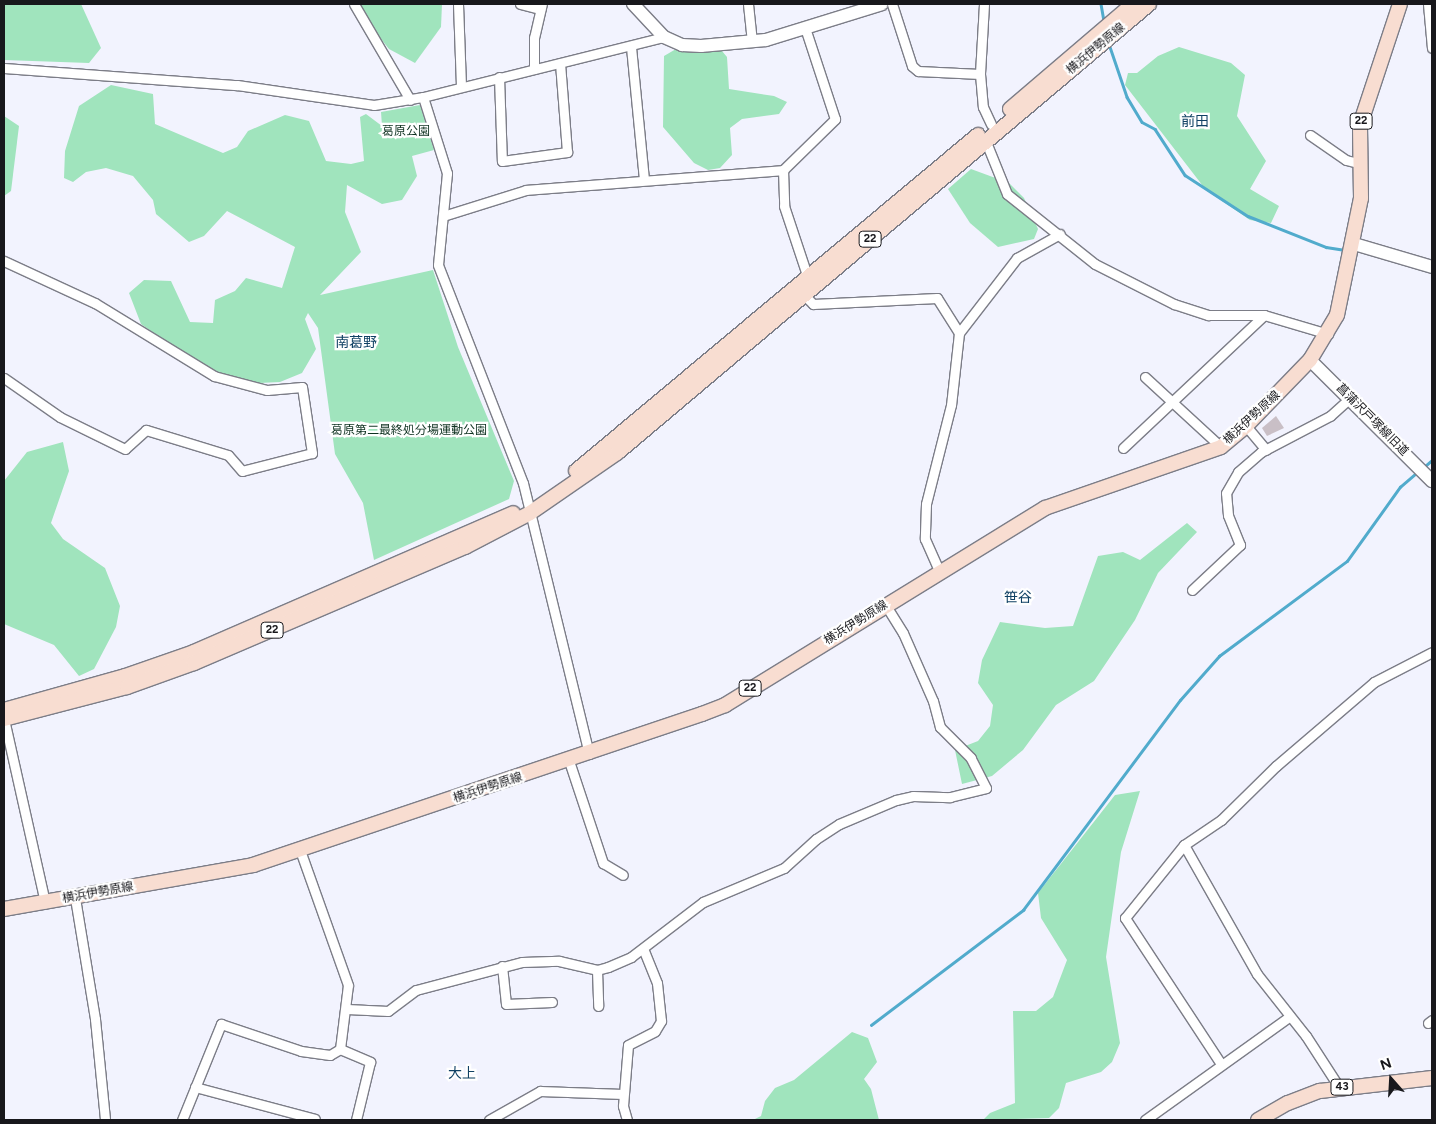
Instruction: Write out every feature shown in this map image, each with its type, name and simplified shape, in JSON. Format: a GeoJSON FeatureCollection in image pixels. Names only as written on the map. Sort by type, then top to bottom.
{"type":"FeatureCollection","features":[{"type":"Feature","properties":{"kind":"main road","name":"横浜伊勢原線"},"geometry":{"type":"LineString","coordinates":[[4,710],[125,676],[194,652],[529,509],[602,452],[1133,4]]}},
{"type":"Feature","properties":{"kind":"main road","name":"横浜伊勢原線"},"geometry":{"type":"LineString","coordinates":[[4,719],[127,687],[194,663],[465,547],[529,509],[617,453],[1149,4]]}},
{"type":"Feature","properties":{"kind":"main road","name":"横浜伊勢原線"},"geometry":{"type":"LineString","coordinates":[[4,909],[225,871],[300,850],[569,761],[724,704],[939,570],[1045,508],[1221,447],[1246,426],[1310,360],[1328,334],[1343,297],[1361,198],[1358,163],[1363,111],[1400,4]]}},
{"type":"Feature","properties":{"kind":"main road","name":"43"},"geometry":{"type":"LineString","coordinates":[[1259,1120],[1300,1098],[1339,1088],[1432,1078]]}},
{"type":"Feature","properties":{"kind":"street"},"geometry":{"type":"LineString","coordinates":[[354,4],[410,100]]}},
{"type":"Feature","properties":{"kind":"street"},"geometry":{"type":"LineString","coordinates":[[458,4],[461,87]]}},
{"type":"Feature","properties":{"kind":"street"},"geometry":{"type":"LineString","coordinates":[[520,4],[541,7],[534,38],[534,69]]}},
{"type":"Feature","properties":{"kind":"street"},"geometry":{"type":"LineString","coordinates":[[633,4],[664,37],[682,45],[752,42],[882,4]]}},
{"type":"Feature","properties":{"kind":"street"},"geometry":{"type":"LineString","coordinates":[[748,4],[752,42]]}},
{"type":"Feature","properties":{"kind":"street"},"geometry":{"type":"LineString","coordinates":[[892,4],[912,66],[918,71],[980,74]]}},
{"type":"Feature","properties":{"kind":"street"},"geometry":{"type":"LineString","coordinates":[[984,4],[980,74],[983,107],[991,124]]}},
{"type":"Feature","properties":{"kind":"street"},"geometry":{"type":"LineString","coordinates":[[1428,4],[1432,48]]}},
{"type":"Feature","properties":{"kind":"street"},"geometry":{"type":"LineString","coordinates":[[443,216],[526,190],[644,179],[784,170],[835,119],[805,28]]}},
{"type":"Feature","properties":{"kind":"street"},"geometry":{"type":"LineString","coordinates":[[4,68],[237,85],[374,105],[423,98],[499,77],[630,47],[664,37]]}},
{"type":"Feature","properties":{"kind":"street"},"geometry":{"type":"LineString","coordinates":[[630,47],[644,179]]}},
{"type":"Feature","properties":{"kind":"street"},"geometry":{"type":"LineString","coordinates":[[499,77],[502,161],[566,152],[560,63]]}},
{"type":"Feature","properties":{"kind":"street"},"geometry":{"type":"LineString","coordinates":[[423,98],[447,173],[438,265],[523,483],[589,754]]}},
{"type":"Feature","properties":{"kind":"street"},"geometry":{"type":"LineString","coordinates":[[1310,135],[1346,160],[1358,163]]}},
{"type":"Feature","properties":{"kind":"street"},"geometry":{"type":"LineString","coordinates":[[986,142],[1007,194],[1060,234],[1095,264],[1174,304],[1208,315],[1264,316],[1328,334]]}},
{"type":"Feature","properties":{"kind":"street"},"geometry":{"type":"LineString","coordinates":[[784,170],[784,206],[808,278]]}},
{"type":"Feature","properties":{"kind":"street"},"geometry":{"type":"LineString","coordinates":[[939,570],[925,539],[926,504],[951,405],[959,333],[1017,258],[1060,234]]}},
{"type":"Feature","properties":{"kind":"street"},"geometry":{"type":"LineString","coordinates":[[1354,244],[1432,267]]}},
{"type":"Feature","properties":{"kind":"street"},"geometry":{"type":"LineString","coordinates":[[4,261],[95,303],[214,376],[267,390],[302,387],[312,454],[242,471],[228,455],[146,430],[125,450],[60,417],[4,378]]}},
{"type":"Feature","properties":{"kind":"street"},"geometry":{"type":"LineString","coordinates":[[804,295],[813,304],[937,298],[959,333]]}},
{"type":"Feature","properties":{"kind":"street"},"geometry":{"type":"LineString","coordinates":[[1123,448],[1264,316]]}},
{"type":"Feature","properties":{"kind":"street","name":"菖蒲沢戸塚線旧道"},"geometry":{"type":"LineString","coordinates":[[1310,360],[1351,397],[1427,473]]}},
{"type":"Feature","properties":{"kind":"street"},"geometry":{"type":"LineString","coordinates":[[1145,377],[1171,404],[1221,447]]}},
{"type":"Feature","properties":{"kind":"street"},"geometry":{"type":"LineString","coordinates":[[1192,590],[1240,546],[1228,515],[1226,493],[1238,472],[1266,450],[1330,416],[1351,397]]}},
{"type":"Feature","properties":{"kind":"street"},"geometry":{"type":"LineString","coordinates":[[1246,426],[1266,450]]}},
{"type":"Feature","properties":{"kind":"street"},"geometry":{"type":"LineString","coordinates":[[347,1009],[388,1011],[416,990],[502,966],[556,961],[597,970],[643,950],[703,902],[778,872],[816,839],[846,820],[904,798],[950,797],[986,788],[971,758],[940,727],[918,667],[885,604]]}},
{"type":"Feature","properties":{"kind":"street"},"geometry":{"type":"LineString","coordinates":[[1221,1064],[1125,918],[1184,845],[1220,820],[1276,766],[1374,682],[1432,652]]}},
{"type":"Feature","properties":{"kind":"street"},"geometry":{"type":"LineString","coordinates":[[4,719],[45,903]]}},
{"type":"Feature","properties":{"kind":"street"},"geometry":{"type":"LineString","coordinates":[[569,761],[604,863],[623,875]]}},
{"type":"Feature","properties":{"kind":"street"},"geometry":{"type":"LineString","coordinates":[[1184,845],[1257,974],[1290,1016],[1339,1088]]}},
{"type":"Feature","properties":{"kind":"street"},"geometry":{"type":"LineString","coordinates":[[182,1120],[221,1024],[301,1051],[330,1055],[340,1049],[347,1009],[348,985],[300,850]]}},
{"type":"Feature","properties":{"kind":"street"},"geometry":{"type":"LineString","coordinates":[[75,898],[95,1019],[105,1120]]}},
{"type":"Feature","properties":{"kind":"street"},"geometry":{"type":"LineString","coordinates":[[627,1120],[623,1094],[628,1045],[655,1030],[661,1021],[656,982],[643,950]]}},
{"type":"Feature","properties":{"kind":"street"},"geometry":{"type":"LineString","coordinates":[[502,966],[506,1004],[552,1002]]}},
{"type":"Feature","properties":{"kind":"street"},"geometry":{"type":"LineString","coordinates":[[597,970],[598,1006]]}},
{"type":"Feature","properties":{"kind":"street"},"geometry":{"type":"LineString","coordinates":[[1145,1120],[1290,1016]]}},
{"type":"Feature","properties":{"kind":"street"},"geometry":{"type":"LineString","coordinates":[[340,1049],[370,1062],[356,1120]]}},
{"type":"Feature","properties":{"kind":"street"},"geometry":{"type":"LineString","coordinates":[[195,1087],[315,1119]]}},
{"type":"Feature","properties":{"kind":"street"},"geometry":{"type":"LineString","coordinates":[[489,1120],[540,1091],[623,1094]]}},
{"type":"Feature","properties":{"kind":"green space"},"geometry":{"type":"Polygon","coordinates":[[[4,4],[81,4],[101,48],[89,63],[4,60],[4,4]]]}},
{"type":"Feature","properties":{"kind":"green space"},"geometry":{"type":"Polygon","coordinates":[[[353,4],[442,4],[441,27],[415,63],[389,49],[353,4]]]}},
{"type":"Feature","properties":{"kind":"green space"},"geometry":{"type":"Polygon","coordinates":[[[1179,47],[1231,63],[1245,75],[1237,116],[1266,161],[1250,189],[1279,206],[1271,223],[1250,220],[1206,190],[1125,85],[1128,73],[1137,73],[1158,56],[1179,47]]]}},
{"type":"Feature","properties":{"kind":"green space"},"geometry":{"type":"Polygon","coordinates":[[[676,49],[722,51],[727,57],[729,89],[774,96],[787,102],[779,114],[742,119],[730,128],[732,155],[720,168],[708,170],[694,163],[663,127],[664,56],[676,49]]]}},
{"type":"Feature","properties":{"kind":"green space"},"geometry":{"type":"Polygon","coordinates":[[[111,85],[153,94],[155,124],[223,153],[237,147],[248,131],[285,115],[309,121],[326,161],[351,164],[364,161],[360,117],[366,114],[382,126],[381,112],[420,105],[434,150],[412,156],[417,176],[402,200],[382,204],[347,185],[345,212],[361,252],[320,295],[433,270],[458,347],[514,481],[509,499],[374,560],[363,503],[335,454],[318,328],[308,313],[305,319],[316,349],[302,373],[280,382],[235,384],[201,367],[141,324],[129,293],[144,280],[171,281],[190,322],[213,323],[215,300],[235,291],[246,278],[282,288],[295,247],[227,211],[204,236],[189,242],[156,214],[153,200],[133,176],[106,168],[86,172],[73,182],[64,178],[65,151],[79,106],[111,85]]]}},
{"type":"Feature","properties":{"kind":"green space"},"geometry":{"type":"Polygon","coordinates":[[[4,116],[19,126],[11,191],[4,196],[4,116]]]}},
{"type":"Feature","properties":{"kind":"green space"},"geometry":{"type":"Polygon","coordinates":[[[971,169],[1009,183],[1024,198],[1038,229],[1034,239],[998,247],[970,223],[948,189],[971,169]]]}},
{"type":"Feature","properties":{"kind":"green space"},"geometry":{"type":"Polygon","coordinates":[[[63,442],[69,471],[51,523],[63,539],[105,568],[120,606],[116,627],[94,669],[79,676],[54,645],[4,624],[4,481],[27,452],[63,442]]]}},
{"type":"Feature","properties":{"kind":"green space"},"geometry":{"type":"Polygon","coordinates":[[[1187,523],[1197,532],[1158,573],[1135,620],[1094,681],[1056,705],[1023,750],[992,776],[962,784],[955,750],[978,741],[990,726],[993,705],[978,683],[982,660],[1000,622],[1045,628],[1073,626],[1098,556],[1123,552],[1140,560],[1187,523]]]}},
{"type":"Feature","properties":{"kind":"green space"},"geometry":{"type":"Polygon","coordinates":[[[1140,791],[1121,852],[1106,957],[1120,1043],[1112,1062],[1101,1072],[1066,1083],[1059,1108],[1049,1118],[983,1120],[990,1113],[1015,1103],[1013,1011],[1036,1011],[1053,997],[1067,960],[1041,918],[1038,893],[1115,795],[1140,791]]]}},
{"type":"Feature","properties":{"kind":"green space"},"geometry":{"type":"Polygon","coordinates":[[[852,1032],[868,1038],[877,1062],[864,1079],[871,1089],[879,1120],[753,1120],[761,1116],[765,1101],[775,1088],[794,1080],[852,1032]]]}},
{"type":"Feature","properties":{"kind":"building"},"geometry":{"type":"Polygon","coordinates":[[[1276,416],[1284,428],[1267,436],[1262,428],[1276,416]]]}},
{"type":"Feature","properties":{"kind":"waterway"},"geometry":{"type":"LineString","coordinates":[[1101,4],[1104,21]]}},
{"type":"Feature","properties":{"kind":"waterway"},"geometry":{"type":"LineString","coordinates":[[1109,44],[1127,97],[1142,122],[1155,129],[1185,175],[1248,216],[1326,247],[1345,250]]}},
{"type":"Feature","properties":{"kind":"waterway"},"geometry":{"type":"LineString","coordinates":[[1424,467],[1432,460]]}},
{"type":"Feature","properties":{"kind":"waterway"},"geometry":{"type":"LineString","coordinates":[[871,1025],[1023,910],[1180,700],[1219,656],[1347,561],[1400,487],[1417,472]]}},
{"type":"Feature","properties":{"kind":"district","name":"前田"},"geometry":{"type":"Point","coordinates":[1195,122]}},
{"type":"Feature","properties":{"kind":"district","name":"南葛野"},"geometry":{"type":"Point","coordinates":[356,343]}},
{"type":"Feature","properties":{"kind":"district","name":"笹谷"},"geometry":{"type":"Point","coordinates":[1018,598]}},
{"type":"Feature","properties":{"kind":"district","name":"大上"},"geometry":{"type":"Point","coordinates":[462,1074]}},
{"type":"Feature","properties":{"kind":"park label","name":"葛原公園"},"geometry":{"type":"Point","coordinates":[406,132]}},
{"type":"Feature","properties":{"kind":"park label","name":"葛原第二最終処分場運動公園"},"geometry":{"type":"Point","coordinates":[409,431]}}]}
